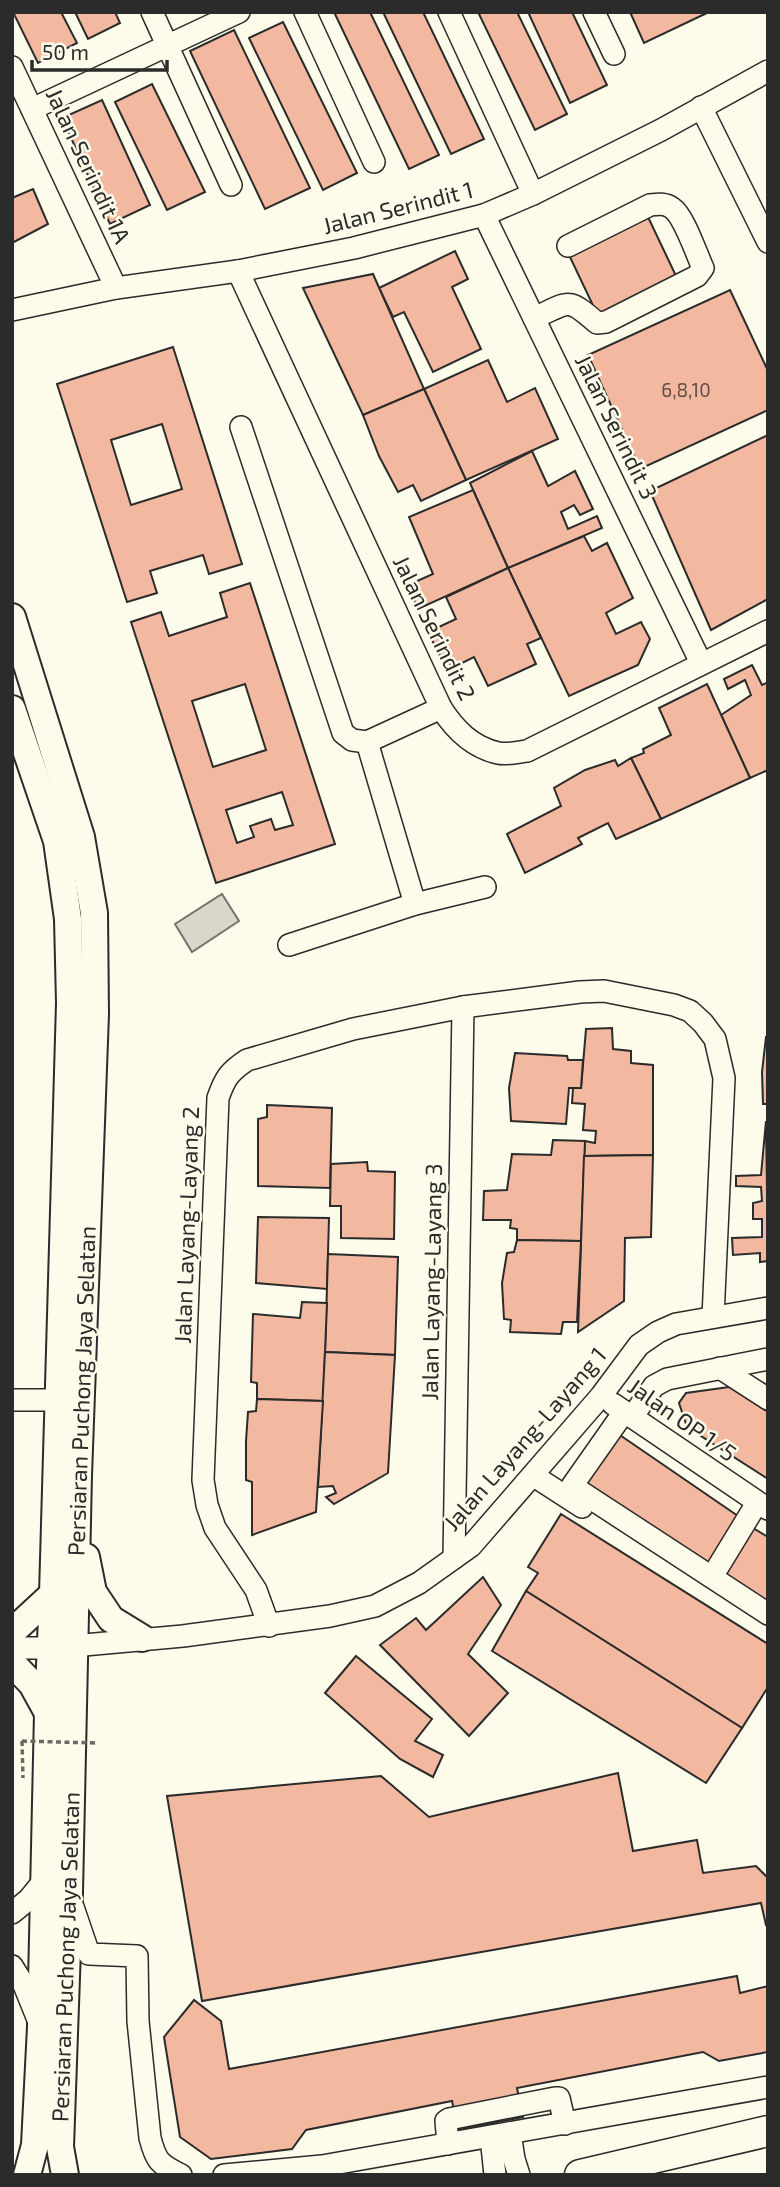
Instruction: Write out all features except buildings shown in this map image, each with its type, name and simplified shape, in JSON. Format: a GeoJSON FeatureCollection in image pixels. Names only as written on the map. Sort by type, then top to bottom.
{"type":"FeatureCollection","features":[{"type":"Feature","properties":{"kind":"highway"},"geometry":{"type":"LineString","coordinates":[[580,2175],[768,2131]]}},
{"type":"Feature","properties":{"kind":"main road","name":"Persiaran Puchong Jaya Selatan"},"geometry":{"type":"LineString","coordinates":[[12,617],[80,837],[94,913],[95,1027],[78,1475],[63,1647],[69,1892],[60,2147],[65,2175]]}},
{"type":"Feature","properties":{"kind":"main road","name":"Persiaran Puchong Jaya Selatan"},"geometry":{"type":"LineString","coordinates":[[12,709],[57,841],[68,919],[70,1003],[53,1594],[63,1647],[48,1713],[41,2027],[35,2145],[27,2175]]}},
{"type":"Feature","properties":{"kind":"main road"},"geometry":{"type":"LineString","coordinates":[[78,1475],[86,1562],[93,1592],[111,1619],[142,1638]]}},
{"type":"Feature","properties":{"kind":"main road"},"geometry":{"type":"LineString","coordinates":[[12,1632],[53,1594]]}},
{"type":"Feature","properties":{"kind":"main road"},"geometry":{"type":"LineString","coordinates":[[12,1663],[32,1684],[48,1713]]}},
{"type":"Feature","properties":{"kind":"street"},"geometry":{"type":"LineString","coordinates":[[152,12],[231,185]]}},
{"type":"Feature","properties":{"kind":"street"},"geometry":{"type":"LineString","coordinates":[[32,109],[239,12]]}},
{"type":"Feature","properties":{"kind":"street"},"geometry":{"type":"LineString","coordinates":[[305,12],[374,162]]}},
{"type":"Feature","properties":{"kind":"street"},"geometry":{"type":"LineString","coordinates":[[449,12],[533,194]]}},
{"type":"Feature","properties":{"kind":"street"},"geometry":{"type":"LineString","coordinates":[[594,12],[614,54]]}},
{"type":"Feature","properties":{"kind":"street","name":"Jalan Serindit 1A"},"geometry":{"type":"LineString","coordinates":[[12,67],[117,288]]}},
{"type":"Feature","properties":{"kind":"street","name":"Jalan Serindit 1"},"geometry":{"type":"LineString","coordinates":[[12,310],[117,288],[238,271],[354,248],[484,215],[533,194],[661,130],[768,71]]}},
{"type":"Feature","properties":{"kind":"street"},"geometry":{"type":"LineString","coordinates":[[701,107],[768,242]]}},
{"type":"Feature","properties":{"kind":"street"},"geometry":{"type":"LineString","coordinates":[[534,318],[568,303],[578,306],[597,323],[606,322],[696,276],[703,268],[680,216],[673,208],[663,204],[650,205],[568,246]]}},
{"type":"Feature","properties":{"kind":"street","name":"Jalan Serindit 3"},"geometry":{"type":"LineString","coordinates":[[484,215],[701,663]]}},
{"type":"Feature","properties":{"kind":"street","name":"Jalan Serindit 2"},"geometry":{"type":"LineString","coordinates":[[238,271],[441,708],[452,726],[468,741],[500,754],[527,751],[768,631]]}},
{"type":"Feature","properties":{"kind":"street"},"geometry":{"type":"LineString","coordinates":[[241,426],[343,733],[352,740],[367,742],[441,708]]}},
{"type":"Feature","properties":{"kind":"street"},"geometry":{"type":"LineString","coordinates":[[367,742],[415,904]]}},
{"type":"Feature","properties":{"kind":"street"},"geometry":{"type":"LineString","coordinates":[[289,945],[415,904],[485,887]]}},
{"type":"Feature","properties":{"kind":"street","name":"Jalan Layang-Layang 2"},"geometry":{"type":"LineString","coordinates":[[269,1626],[256,1590],[215,1528],[207,1505],[204,1480],[218,1098],[223,1082],[232,1070],[247,1060],[354,1029],[463,1007],[604,991],[674,1005],[690,1011],[704,1023],[715,1039],[724,1078],[713,1317]]}},
{"type":"Feature","properties":{"kind":"street","name":"Jalan Layang-Layang 3"},"geometry":{"type":"LineString","coordinates":[[454,1558],[463,1007]]}},
{"type":"Feature","properties":{"kind":"street","name":"Jalan Layang-Layang 1"},"geometry":{"type":"LineString","coordinates":[[12,1648],[63,1647],[183,1636],[269,1626],[375,1606],[419,1583],[479,1538],[601,1396],[639,1345],[676,1324],[768,1308]]}},
{"type":"Feature","properties":{"kind":"street"},"geometry":{"type":"LineString","coordinates":[[768,1359],[667,1379],[653,1386],[572,1486],[768,1614]]}},
{"type":"Feature","properties":{"kind":"street"},"geometry":{"type":"LineString","coordinates":[[720,1368],[768,1399]]}},
{"type":"Feature","properties":{"kind":"street","name":"Jalan OP 1/5"},"geometry":{"type":"LineString","coordinates":[[601,1396],[763,1506]]}},
{"type":"Feature","properties":{"kind":"street"},"geometry":{"type":"LineString","coordinates":[[12,1400],[59,1400]]}},
{"type":"Feature","properties":{"kind":"street"},"geometry":{"type":"LineString","coordinates":[[534,1476],[768,1628]]}},
{"type":"Feature","properties":{"kind":"street"},"geometry":{"type":"LineString","coordinates":[[718,1567],[763,1506]]}},
{"type":"Feature","properties":{"kind":"street"},"geometry":{"type":"LineString","coordinates":[[12,1913],[29,1899],[43,1882]]}},
{"type":"Feature","properties":{"kind":"street"},"geometry":{"type":"LineString","coordinates":[[69,1892],[89,1954],[137,1956],[138,2021],[150,2138],[155,2157],[180,2175]]}},
{"type":"Feature","properties":{"kind":"street"},"geometry":{"type":"LineString","coordinates":[[12,1966],[24,1985],[41,2027]]}},
{"type":"Feature","properties":{"kind":"street"},"geometry":{"type":"LineString","coordinates":[[224,2175],[322,2166],[768,2087]]}},
{"type":"Feature","properties":{"kind":"street"},"geometry":{"type":"LineString","coordinates":[[448,2144],[446,2121],[449,2119],[555,2098],[559,2098],[565,2124]]}},
{"type":"Feature","properties":{"kind":"street"},"geometry":{"type":"LineString","coordinates":[[495,2175],[500,2135]]}},
{"type":"Feature","properties":{"kind":"street"},"geometry":{"type":"LineString","coordinates":[[500,2135],[519,2175]]}},
{"type":"Feature","properties":{"kind":"path"},"geometry":{"type":"LineString","coordinates":[[22,1773],[22,1741],[96,1742]]}},
{"type":"Feature","properties":{"kind":"shaded area"},"geometry":{"type":"Polygon","coordinates":[[[222,894],[239,921],[192,952],[175,924],[222,894]]]}}]}
